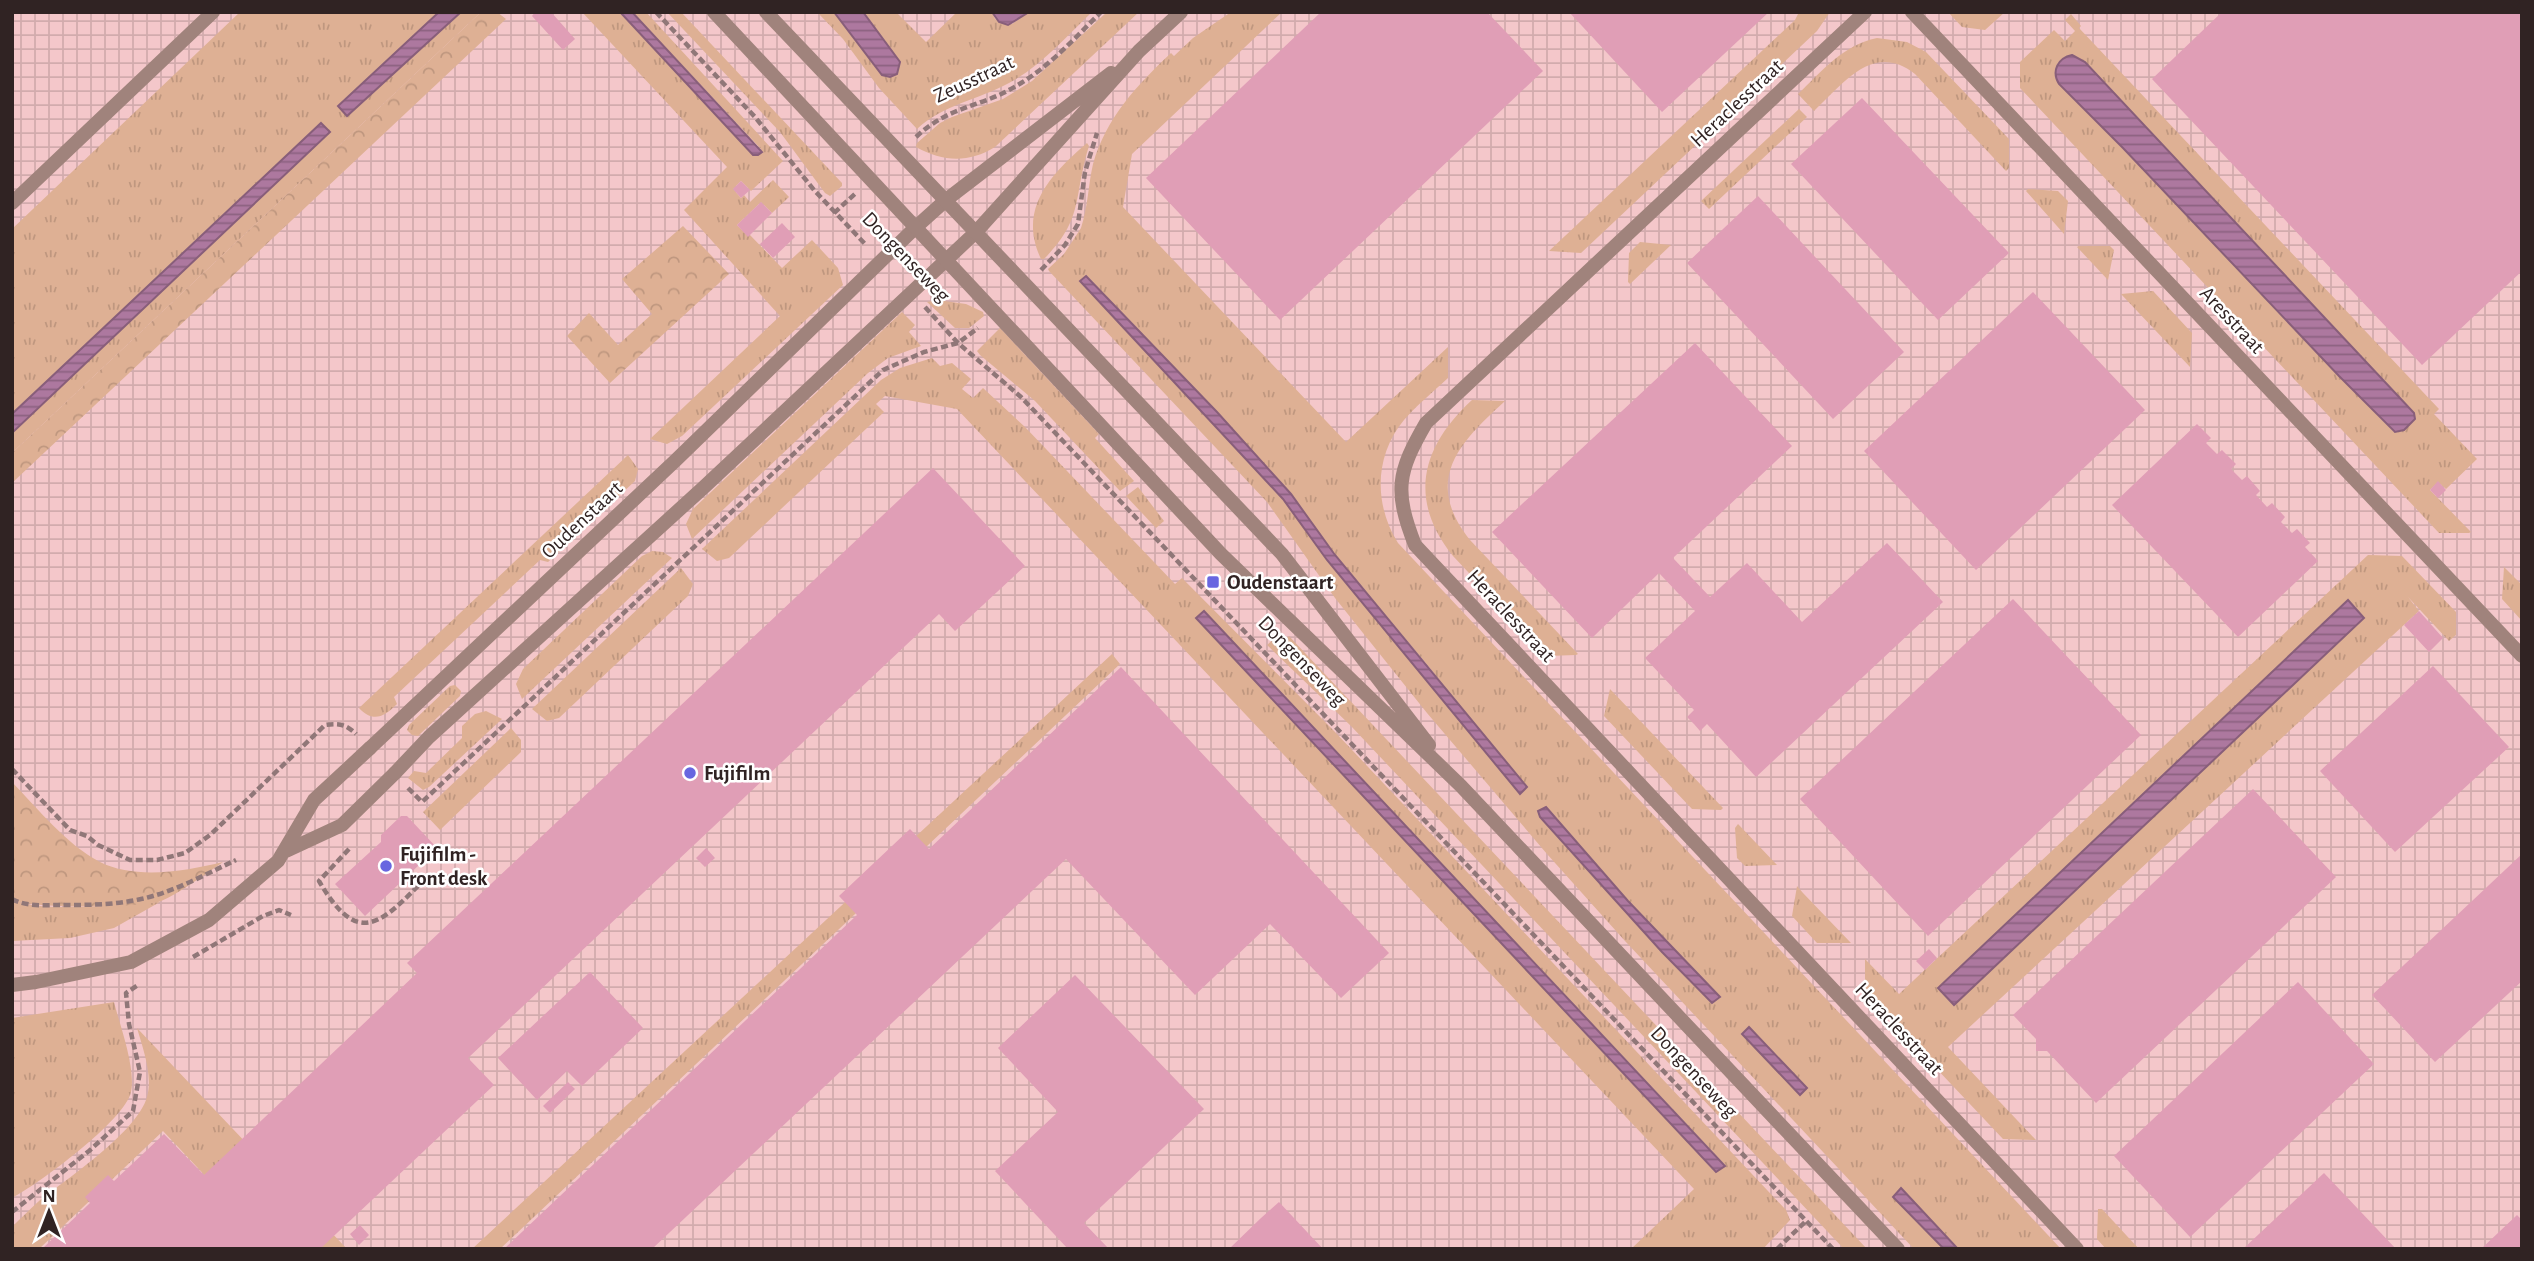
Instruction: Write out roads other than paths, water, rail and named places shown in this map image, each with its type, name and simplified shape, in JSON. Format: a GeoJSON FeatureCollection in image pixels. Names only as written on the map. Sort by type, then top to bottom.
{"type":"FeatureCollection","features":[{"type":"Feature","properties":{"kind":"street"},"geometry":{"type":"LineString","coordinates":[[12,203],[213,12]]}},
{"type":"Feature","properties":{"kind":"street","name":"Dongenseweg"},"geometry":{"type":"LineString","coordinates":[[714,12],[1221,554],[1461,786],[1898,1249]]}},
{"type":"Feature","properties":{"kind":"street","name":"Dongenseweg"},"geometry":{"type":"LineString","coordinates":[[766,12],[1282,554],[1461,786]]}},
{"type":"Feature","properties":{"kind":"street"},"geometry":{"type":"LineString","coordinates":[[976,232],[1139,51],[1181,12]]}},
{"type":"Feature","properties":{"kind":"street","name":"Heraclesstraat"},"geometry":{"type":"LineString","coordinates":[[1865,12],[1426,423],[1408,454],[1400,482],[1403,514],[1415,545],[2077,1249]]}},
{"type":"Feature","properties":{"kind":"street","name":"Aresstraat"},"geometry":{"type":"LineString","coordinates":[[1912,12],[2522,656]]}},
{"type":"Feature","properties":{"kind":"street"},"geometry":{"type":"LineString","coordinates":[[946,200],[1139,51]]}},
{"type":"Feature","properties":{"kind":"street","name":"Oudenstaart"},"geometry":{"type":"LineString","coordinates":[[12,985],[131,962],[209,920],[278,861],[314,800],[677,460],[946,200]]}},
{"type":"Feature","properties":{"kind":"street","name":"Oudenstaart"},"geometry":{"type":"LineString","coordinates":[[286,851],[342,825],[429,737],[702,488],[976,232]]}},
{"type":"Feature","properties":{"kind":"place","name":"Oudenstaart"},"geometry":{"type":"Point","coordinates":[1213,582]}},
{"type":"Feature","properties":{"kind":"place","name":"Fujifilm"},"geometry":{"type":"Point","coordinates":[690,773]}},
{"type":"Feature","properties":{"kind":"place","name":"Fujifilm - Front desk"},"geometry":{"type":"Point","coordinates":[386,866]}}]}
